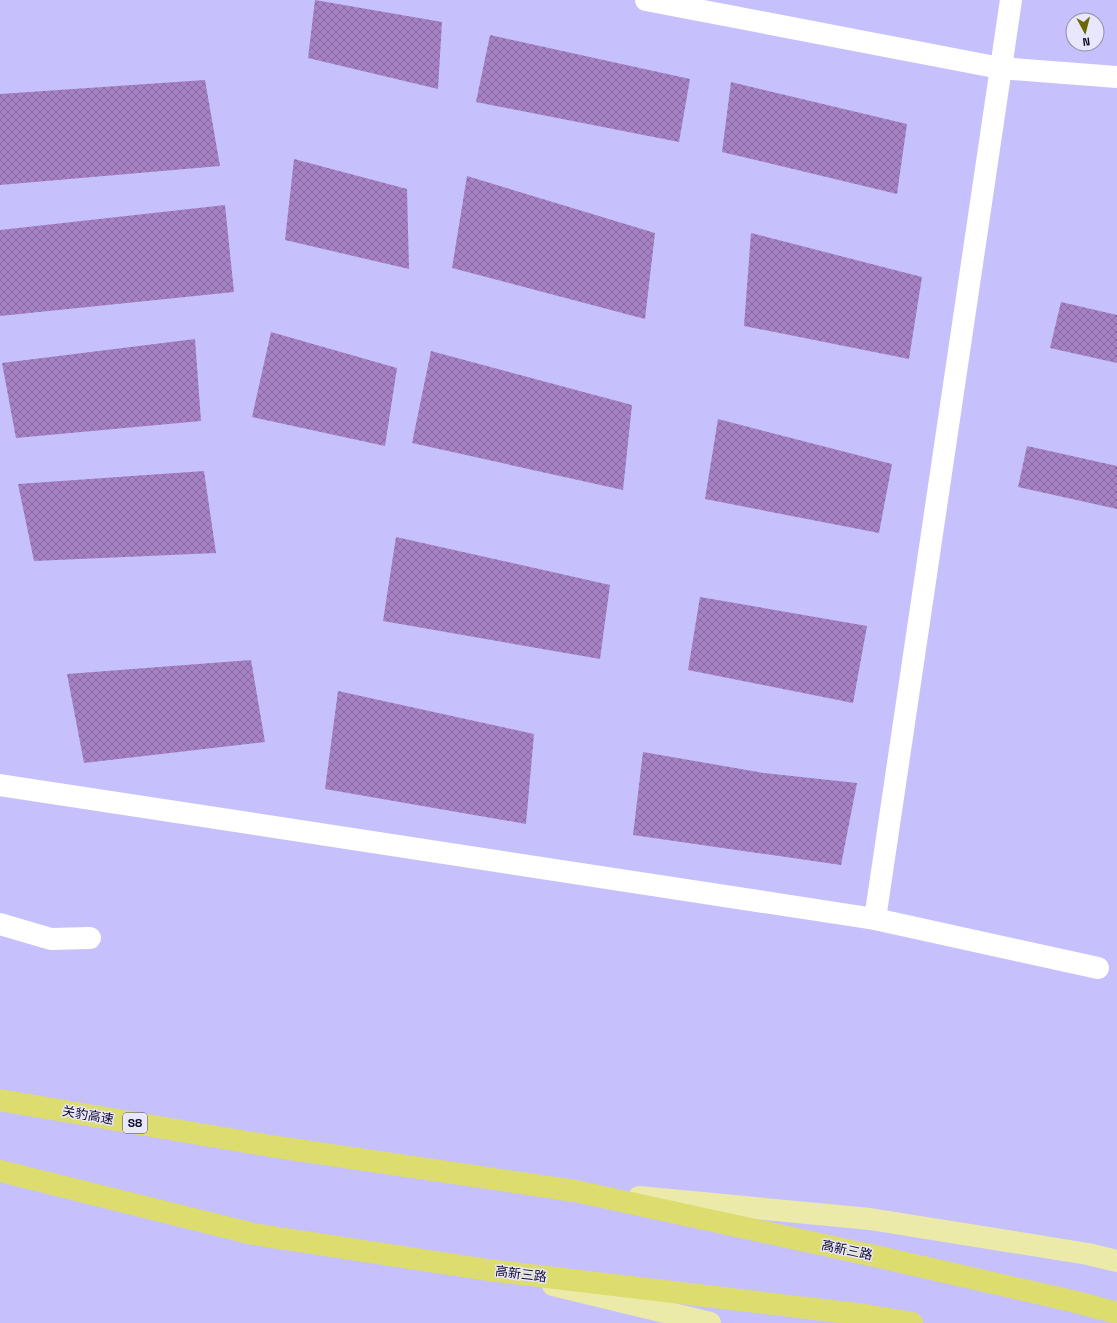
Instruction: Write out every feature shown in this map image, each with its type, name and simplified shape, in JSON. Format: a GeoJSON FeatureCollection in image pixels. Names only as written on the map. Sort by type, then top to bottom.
{"type":"FeatureCollection","features":[{"type":"Feature","properties":{"kind":"highway","name":"关豹高速"},"geometry":{"type":"LineString","coordinates":[[0,1100],[270,1146]]}},
{"type":"Feature","properties":{"kind":"highway","name":"高新三路"},"geometry":{"type":"LineString","coordinates":[[270,1146],[575,1191],[879,1257],[1072,1301],[1117,1313]]}},
{"type":"Feature","properties":{"kind":"highway","name":"高新三路"},"geometry":{"type":"LineString","coordinates":[[0,1171],[253,1234],[488,1270],[865,1315],[912,1323]]}},
{"type":"Feature","properties":{"kind":"main road","name":"高新三路"},"geometry":{"type":"LineString","coordinates":[[575,1191],[870,1219],[1088,1254],[1117,1261]]}},
{"type":"Feature","properties":{"kind":"main road","name":"高新三路"},"geometry":{"type":"LineString","coordinates":[[488,1270],[710,1323]]}},
{"type":"Feature","properties":{"kind":"street"},"geometry":{"type":"LineString","coordinates":[[646,0],[1000,68],[1117,78]]}},
{"type":"Feature","properties":{"kind":"street"},"geometry":{"type":"LineString","coordinates":[[875,919],[1011,0]]}},
{"type":"Feature","properties":{"kind":"street"},"geometry":{"type":"LineString","coordinates":[[0,785],[875,919],[1098,968]]}},
{"type":"Feature","properties":{"kind":"street"},"geometry":{"type":"LineString","coordinates":[[0,924],[51,939],[90,938]]}},
{"type":"Feature","properties":{"kind":"building"},"geometry":{"type":"Polygon","coordinates":[[[315,0],[442,22],[438,89],[308,58],[315,0]]]}},
{"type":"Feature","properties":{"kind":"building"},"geometry":{"type":"Polygon","coordinates":[[[490,35],[690,79],[679,142],[476,102],[490,35]]]}},
{"type":"Feature","properties":{"kind":"building"},"geometry":{"type":"Polygon","coordinates":[[[205,80],[220,166],[0,185],[0,94],[205,80]]]}},
{"type":"Feature","properties":{"kind":"building"},"geometry":{"type":"Polygon","coordinates":[[[731,82],[907,124],[897,194],[722,152],[731,82]]]}},
{"type":"Feature","properties":{"kind":"building"},"geometry":{"type":"Polygon","coordinates":[[[294,159],[407,189],[409,269],[285,240],[294,159]]]}},
{"type":"Feature","properties":{"kind":"building"},"geometry":{"type":"Polygon","coordinates":[[[467,176],[655,233],[645,319],[452,268],[467,176]]]}},
{"type":"Feature","properties":{"kind":"building"},"geometry":{"type":"Polygon","coordinates":[[[225,205],[234,292],[0,316],[0,230],[225,205]]]}},
{"type":"Feature","properties":{"kind":"building"},"geometry":{"type":"Polygon","coordinates":[[[751,233],[922,277],[909,359],[744,326],[751,233]]]}},
{"type":"Feature","properties":{"kind":"building"},"geometry":{"type":"Polygon","coordinates":[[[1061,302],[1117,315],[1117,363],[1050,348],[1061,302]]]}},
{"type":"Feature","properties":{"kind":"building"},"geometry":{"type":"Polygon","coordinates":[[[271,332],[397,368],[385,446],[252,417],[271,332]]]}},
{"type":"Feature","properties":{"kind":"building"},"geometry":{"type":"Polygon","coordinates":[[[195,339],[201,421],[16,438],[2,363],[195,339]]]}},
{"type":"Feature","properties":{"kind":"building"},"geometry":{"type":"Polygon","coordinates":[[[431,351],[632,405],[623,490],[412,443],[431,351]]]}},
{"type":"Feature","properties":{"kind":"building"},"geometry":{"type":"Polygon","coordinates":[[[718,419],[892,464],[879,533],[705,499],[718,419]]]}},
{"type":"Feature","properties":{"kind":"building"},"geometry":{"type":"Polygon","coordinates":[[[1027,446],[1117,466],[1117,509],[1018,487],[1027,446]]]}},
{"type":"Feature","properties":{"kind":"building"},"geometry":{"type":"Polygon","coordinates":[[[204,471],[216,553],[34,561],[18,484],[204,471]]]}},
{"type":"Feature","properties":{"kind":"building"},"geometry":{"type":"Polygon","coordinates":[[[396,537],[610,585],[600,659],[383,621],[396,537]]]}},
{"type":"Feature","properties":{"kind":"building"},"geometry":{"type":"Polygon","coordinates":[[[700,597],[867,626],[853,703],[688,670],[700,597]]]}},
{"type":"Feature","properties":{"kind":"building"},"geometry":{"type":"Polygon","coordinates":[[[251,660],[265,742],[84,763],[67,674],[251,660]]]}},
{"type":"Feature","properties":{"kind":"building"},"geometry":{"type":"Polygon","coordinates":[[[338,691],[534,734],[526,824],[325,789],[338,691]]]}},
{"type":"Feature","properties":{"kind":"building"},"geometry":{"type":"Polygon","coordinates":[[[643,752],[764,773],[857,783],[841,865],[633,835],[643,752]]]}}]}
